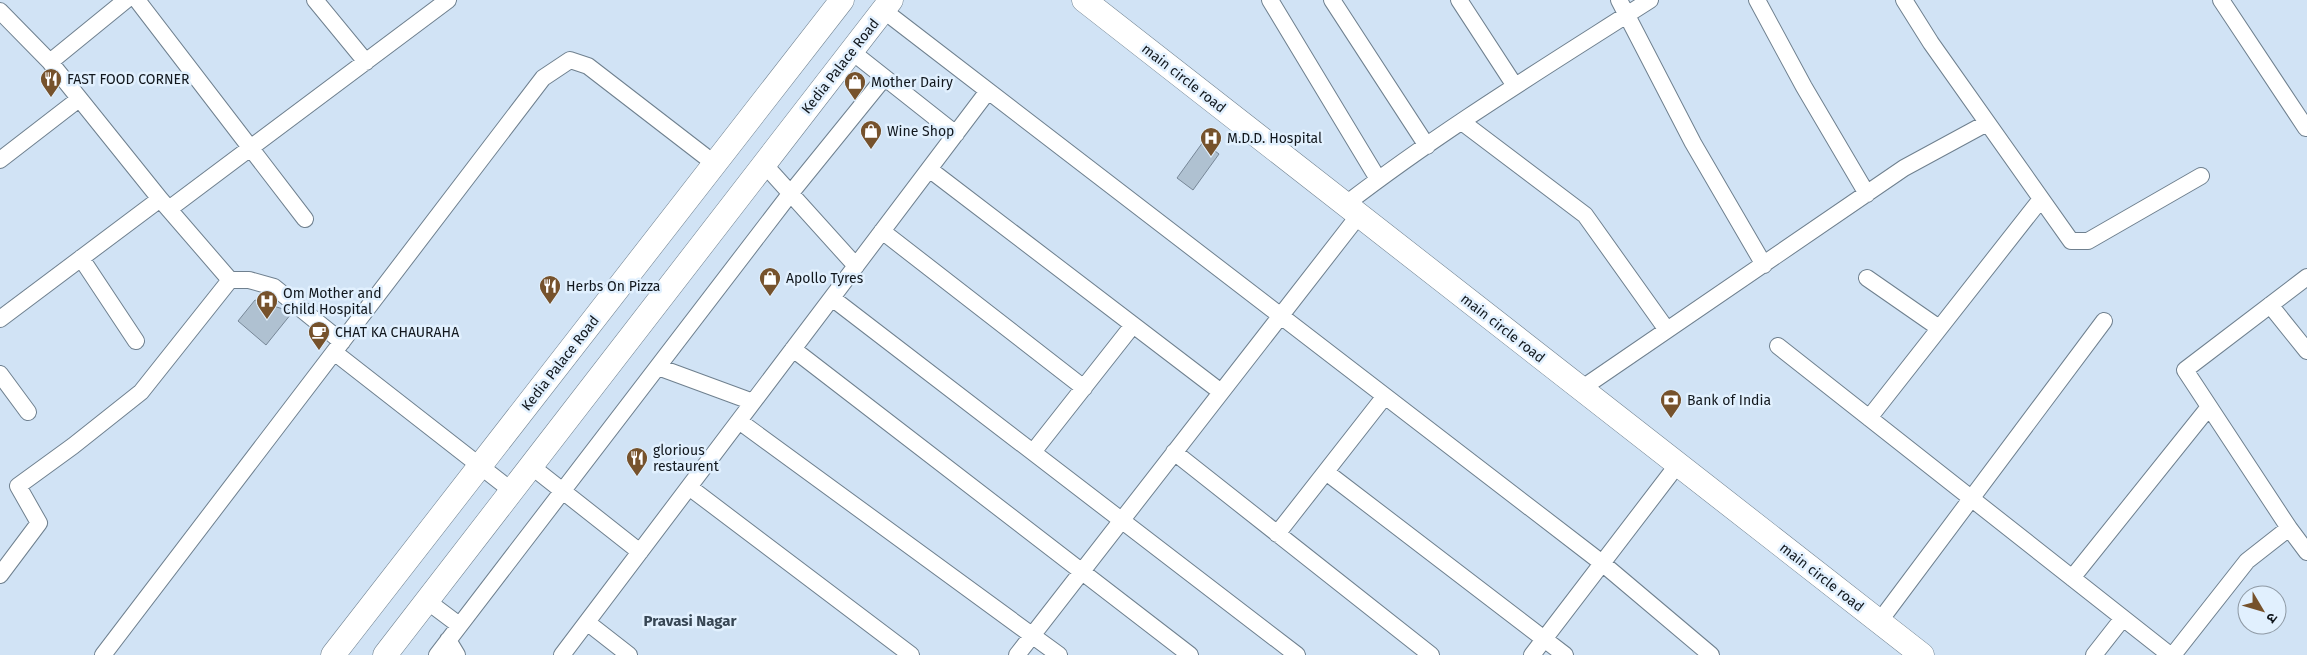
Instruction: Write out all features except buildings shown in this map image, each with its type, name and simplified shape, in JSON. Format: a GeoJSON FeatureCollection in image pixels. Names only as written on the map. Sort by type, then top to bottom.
{"type":"FeatureCollection","features":[{"type":"Feature","properties":{"kind":"street"},"geometry":{"type":"LineString","coordinates":[[50,62],[126,0]]}},
{"type":"Feature","properties":{"kind":"street"},"geometry":{"type":"LineString","coordinates":[[137,0],[304,219]]}},
{"type":"Feature","properties":{"kind":"street"},"geometry":{"type":"LineString","coordinates":[[315,0],[366,62]]}},
{"type":"Feature","properties":{"kind":"street"},"geometry":{"type":"LineString","coordinates":[[0,319],[81,258],[250,148],[448,0]]}},
{"type":"Feature","properties":{"kind":"street","name":"Kedia Palace Road"},"geometry":{"type":"LineString","coordinates":[[333,655],[842,0]]}},
{"type":"Feature","properties":{"kind":"street","name":"main circle road"},"geometry":{"type":"LineString","coordinates":[[1084,0],[1922,655]]}},
{"type":"Feature","properties":{"kind":"street"},"geometry":{"type":"LineString","coordinates":[[1270,0],[1378,179]]}},
{"type":"Feature","properties":{"kind":"street"},"geometry":{"type":"LineString","coordinates":[[1332,0],[1427,146]]}},
{"type":"Feature","properties":{"kind":"street"},"geometry":{"type":"LineString","coordinates":[[1459,0],[1515,86]]}},
{"type":"Feature","properties":{"kind":"street"},"geometry":{"type":"LineString","coordinates":[[1619,0],[1693,143],[1764,266]]}},
{"type":"Feature","properties":{"kind":"street"},"geometry":{"type":"LineString","coordinates":[[1017,655],[1280,316],[1352,210],[1378,179],[1515,86],[1650,0]]}},
{"type":"Feature","properties":{"kind":"street"},"geometry":{"type":"LineString","coordinates":[[1757,0],[1804,86],[1867,194]]}},
{"type":"Feature","properties":{"kind":"street"},"geometry":{"type":"LineString","coordinates":[[1904,0],[1931,43],[2071,241],[2088,241],[2201,176]]}},
{"type":"Feature","properties":{"kind":"street"},"geometry":{"type":"LineString","coordinates":[[2221,0],[2306,128]]}},
{"type":"Feature","properties":{"kind":"street"},"geometry":{"type":"LineString","coordinates":[[887,5],[988,91],[1602,563],[1712,655]]}},
{"type":"Feature","properties":{"kind":"street","name":"Kedia Palace Road"},"geometry":{"type":"LineString","coordinates":[[385,655],[887,5]]}},
{"type":"Feature","properties":{"kind":"street"},"geometry":{"type":"LineString","coordinates":[[0,11],[50,62],[165,204],[230,280],[249,280],[274,287],[338,347],[512,491]]}},
{"type":"Feature","properties":{"kind":"street"},"geometry":{"type":"LineString","coordinates":[[851,52],[956,134]]}},
{"type":"Feature","properties":{"kind":"street"},"geometry":{"type":"LineString","coordinates":[[103,655],[543,78],[570,60],[588,66],[715,164]]}},
{"type":"Feature","properties":{"kind":"street"},"geometry":{"type":"LineString","coordinates":[[437,655],[790,194],[884,78]]}},
{"type":"Feature","properties":{"kind":"street"},"geometry":{"type":"LineString","coordinates":[[562,655],[988,91]]}},
{"type":"Feature","properties":{"kind":"street"},"geometry":{"type":"LineString","coordinates":[[0,160],[79,99]]}},
{"type":"Feature","properties":{"kind":"street"},"geometry":{"type":"LineString","coordinates":[[1462,122],[1585,215],[1667,330]]}},
{"type":"Feature","properties":{"kind":"street"},"geometry":{"type":"LineString","coordinates":[[1581,389],[1764,266],[1904,168],[1987,123]]}},
{"type":"Feature","properties":{"kind":"street"},"geometry":{"type":"LineString","coordinates":[[764,164],[856,266]]}},
{"type":"Feature","properties":{"kind":"street"},"geometry":{"type":"LineString","coordinates":[[929,169],[1221,392]]}},
{"type":"Feature","properties":{"kind":"street"},"geometry":{"type":"LineString","coordinates":[[1869,418],[2040,199]]}},
{"type":"Feature","properties":{"kind":"street"},"geometry":{"type":"LineString","coordinates":[[882,231],[1084,388]]}},
{"type":"Feature","properties":{"kind":"street"},"geometry":{"type":"LineString","coordinates":[[81,258],[136,341]]}},
{"type":"Feature","properties":{"kind":"street"},"geometry":{"type":"LineString","coordinates":[[2307,277],[2185,370],[2289,528],[2307,552]]}},
{"type":"Feature","properties":{"kind":"street"},"geometry":{"type":"LineString","coordinates":[[1867,278],[1939,328]]}},
{"type":"Feature","properties":{"kind":"street"},"geometry":{"type":"LineString","coordinates":[[0,575],[39,524],[18,486],[73,446],[141,392],[230,280]]}},
{"type":"Feature","properties":{"kind":"street"},"geometry":{"type":"LineString","coordinates":[[832,298],[1297,655]]}},
{"type":"Feature","properties":{"kind":"street"},"geometry":{"type":"LineString","coordinates":[[2270,305],[2307,351]]}},
{"type":"Feature","properties":{"kind":"street"},"geometry":{"type":"LineString","coordinates":[[1879,622],[2104,322]]}},
{"type":"Feature","properties":{"kind":"street"},"geometry":{"type":"LineString","coordinates":[[1034,452],[1133,325]]}},
{"type":"Feature","properties":{"kind":"street"},"geometry":{"type":"LineString","coordinates":[[1778,346],[2172,655],[2247,561],[2289,528]]}},
{"type":"Feature","properties":{"kind":"street"},"geometry":{"type":"LineString","coordinates":[[793,349],[1190,655]]}},
{"type":"Feature","properties":{"kind":"street"},"geometry":{"type":"LineString","coordinates":[[658,367],[753,402]]}},
{"type":"Feature","properties":{"kind":"street"},"geometry":{"type":"LineString","coordinates":[[0,374],[28,412]]}},
{"type":"Feature","properties":{"kind":"street"},"geometry":{"type":"LineString","coordinates":[[1277,534],[1385,396]]}},
{"type":"Feature","properties":{"kind":"street"},"geometry":{"type":"LineString","coordinates":[[2072,578],[2209,407]]}},
{"type":"Feature","properties":{"kind":"street"},"geometry":{"type":"LineString","coordinates":[[739,421],[1059,655]]}},
{"type":"Feature","properties":{"kind":"street"},"geometry":{"type":"LineString","coordinates":[[1174,452],[1431,655]]}},
{"type":"Feature","properties":{"kind":"street"},"geometry":{"type":"LineString","coordinates":[[1532,655],[1678,464]]}},
{"type":"Feature","properties":{"kind":"street"},"geometry":{"type":"LineString","coordinates":[[531,466],[640,552]]}},
{"type":"Feature","properties":{"kind":"street"},"geometry":{"type":"LineString","coordinates":[[1326,472],[1565,655]]}},
{"type":"Feature","properties":{"kind":"street"},"geometry":{"type":"LineString","coordinates":[[689,487],[911,655]]}},
{"type":"Feature","properties":{"kind":"street"},"geometry":{"type":"LineString","coordinates":[[427,601],[459,625]]}},
{"type":"Feature","properties":{"kind":"street"},"geometry":{"type":"LineString","coordinates":[[2094,655],[2123,618]]}},
{"type":"Feature","properties":{"kind":"street"},"geometry":{"type":"LineString","coordinates":[[588,623],[629,655]]}},
{"type":"Feature","properties":{"kind":"street"},"geometry":{"type":"LineString","coordinates":[[448,640],[457,655]]}},
{"type":"Feature","properties":{"kind":"place","name":"FAST FOOD CORNER"},"geometry":{"type":"Point","coordinates":[51,98]}},
{"type":"Feature","properties":{"kind":"place","name":"Mother Dairy"},"geometry":{"type":"Point","coordinates":[855,101]}},
{"type":"Feature","properties":{"kind":"place","name":"Wine Shop"},"geometry":{"type":"Point","coordinates":[871,150]}},
{"type":"Feature","properties":{"kind":"place","name":"M.D.D. Hospital"},"geometry":{"type":"Point","coordinates":[1211,157]}},
{"type":"Feature","properties":{"kind":"place","name":"Apollo Tyres"},"geometry":{"type":"Point","coordinates":[770,297]}},
{"type":"Feature","properties":{"kind":"place","name":"Herbs On Pizza"},"geometry":{"type":"Point","coordinates":[550,305]}},
{"type":"Feature","properties":{"kind":"place","name":"Om Mother and Child Hospital"},"geometry":{"type":"Point","coordinates":[267,320]}},
{"type":"Feature","properties":{"kind":"place","name":"CHAT KA CHAURAHA"},"geometry":{"type":"Point","coordinates":[319,351]}},
{"type":"Feature","properties":{"kind":"place","name":"Bank of India"},"geometry":{"type":"Point","coordinates":[1671,419]}},
{"type":"Feature","properties":{"kind":"place","name":"glorious restaurent"},"geometry":{"type":"Point","coordinates":[637,477]}},
{"type":"Feature","properties":{"kind":"district","name":"Pravasi Nagar"},"geometry":{"type":"Point","coordinates":[690,621]}}]}
